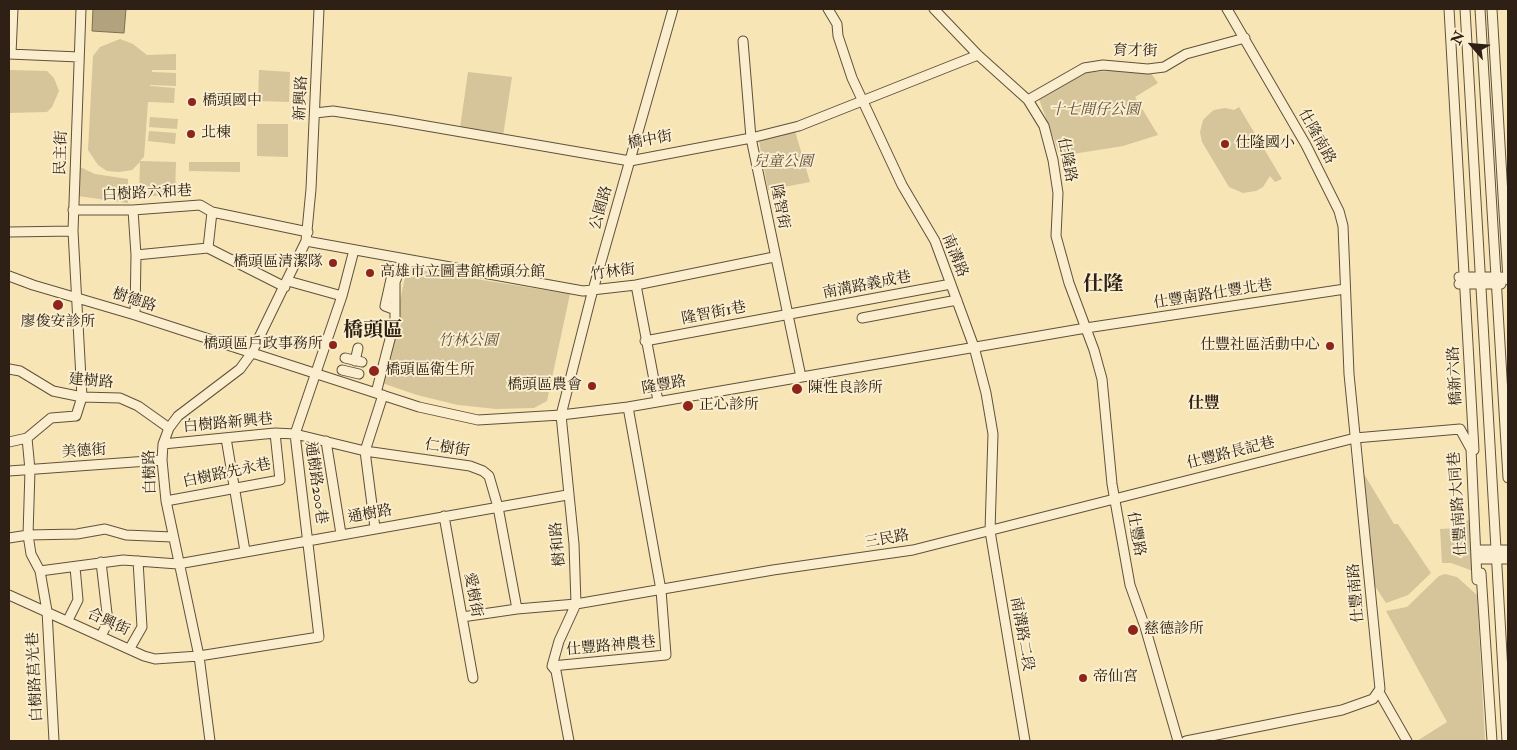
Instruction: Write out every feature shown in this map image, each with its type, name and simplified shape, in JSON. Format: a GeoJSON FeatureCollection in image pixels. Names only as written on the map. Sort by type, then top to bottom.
{"type":"FeatureCollection","features":[{"type":"Feature","properties":{"kind":"street"},"geometry":{"type":"LineString","coordinates":[[13,9],[10,54],[79,57]]}},
{"type":"Feature","properties":{"kind":"street","name":"民主街"},"geometry":{"type":"LineString","coordinates":[[81,9],[73,231],[82,397]]}},
{"type":"Feature","properties":{"kind":"street","name":"新興路"},"geometry":{"type":"LineString","coordinates":[[311,189],[319,9]]}},
{"type":"Feature","properties":{"kind":"street","name":"公園路"},"geometry":{"type":"LineString","coordinates":[[561,415],[593,291],[673,9]]}},
{"type":"Feature","properties":{"kind":"street","name":"南溝路"},"geometry":{"type":"LineString","coordinates":[[828,9],[837,24],[841,44],[863,100],[902,185],[935,241],[974,347],[986,394],[992,434],[990,531]]}},
{"type":"Feature","properties":{"kind":"street","name":"仕隆路"},"geometry":{"type":"LineString","coordinates":[[934,9],[978,56],[1028,100],[1044,126],[1053,160],[1058,193],[1056,236],[1069,283],[1086,328]]}},
{"type":"Feature","properties":{"kind":"street","name":"仕隆南路"},"geometry":{"type":"LineString","coordinates":[[1227,9],[1245,38],[1266,79],[1306,144],[1339,211],[1343,226],[1345,289]]}},
{"type":"Feature","properties":{"kind":"street","name":"橋新六路"},"geometry":{"type":"LineString","coordinates":[[1449,9],[1461,280],[1492,741]]}},
{"type":"Feature","properties":{"kind":"street","name":"橋新六路"},"geometry":{"type":"LineString","coordinates":[[1465,9],[1506,741]]}},
{"type":"Feature","properties":{"kind":"street"},"geometry":{"type":"LineString","coordinates":[[1480,9],[1508,478]]}},
{"type":"Feature","properties":{"kind":"street"},"geometry":{"type":"LineString","coordinates":[[1461,280],[1508,278],[1492,9]]}},
{"type":"Feature","properties":{"kind":"street","name":"育才街"},"geometry":{"type":"LineString","coordinates":[[1028,100],[1084,68],[1104,65],[1148,69],[1164,67],[1186,54],[1245,38]]}},
{"type":"Feature","properties":{"kind":"street","name":"隆智街"},"geometry":{"type":"LineString","coordinates":[[743,41],[751,138],[774,257],[801,377]]}},
{"type":"Feature","properties":{"kind":"street","name":"橋中街"},"geometry":{"type":"LineString","coordinates":[[315,113],[333,111],[630,161],[751,138],[815,121],[863,100],[978,56]]}},
{"type":"Feature","properties":{"kind":"street","name":"白樹路"},"geometry":{"type":"LineString","coordinates":[[210,741],[199,656],[172,537],[166,501],[162,460],[163,444],[169,428],[178,416],[240,369],[251,354],[306,241],[311,189]]}},
{"type":"Feature","properties":{"kind":"street","name":"白樹路六和巷"},"geometry":{"type":"LineString","coordinates":[[74,210],[133,210],[200,205],[212,212],[308,232]]}},
{"type":"Feature","properties":{"kind":"street"},"geometry":{"type":"LineString","coordinates":[[133,210],[136,255],[135,315]]}},
{"type":"Feature","properties":{"kind":"street"},"geometry":{"type":"LineString","coordinates":[[208,248],[212,212]]}},
{"type":"Feature","properties":{"kind":"street"},"geometry":{"type":"LineString","coordinates":[[9,232],[73,231]]}},
{"type":"Feature","properties":{"kind":"street","name":"竹林街"},"geometry":{"type":"LineString","coordinates":[[306,241],[593,291],[636,285],[774,257]]}},
{"type":"Feature","properties":{"kind":"street"},"geometry":{"type":"LineString","coordinates":[[136,255],[208,248],[286,284],[342,296]]}},
{"type":"Feature","properties":{"kind":"street","name":"通樹路200巷"},"geometry":{"type":"LineString","coordinates":[[199,656],[319,637],[309,539],[295,434],[342,296],[354,250]]}},
{"type":"Feature","properties":{"kind":"street"},"geometry":{"type":"LineString","coordinates":[[393,309],[385,306],[402,259]]}},
{"type":"Feature","properties":{"kind":"street","name":"樹德路"},"geometry":{"type":"LineString","coordinates":[[9,276],[135,315],[251,354]]}},
{"type":"Feature","properties":{"kind":"street"},"geometry":{"type":"LineString","coordinates":[[1496,280],[1508,284]]}},
{"type":"Feature","properties":{"kind":"street"},"geometry":{"type":"LineString","coordinates":[[375,528],[365,451],[395,320],[393,282]]}},
{"type":"Feature","properties":{"kind":"street","name":"南溝路義成巷"},"geometry":{"type":"LineString","coordinates":[[788,315],[951,284]]}},
{"type":"Feature","properties":{"kind":"street"},"geometry":{"type":"LineString","coordinates":[[636,285],[645,341],[658,401]]}},
{"type":"Feature","properties":{"kind":"street","name":"仕豐南路仕豐北巷"},"geometry":{"type":"LineString","coordinates":[[1086,328],[1345,289]]}},
{"type":"Feature","properties":{"kind":"street","name":"仕豐南路"},"geometry":{"type":"LineString","coordinates":[[1345,289],[1355,438],[1379,692]]}},
{"type":"Feature","properties":{"kind":"street"},"geometry":{"type":"LineString","coordinates":[[862,318],[957,300]]}},
{"type":"Feature","properties":{"kind":"street","name":"隆智街1巷"},"geometry":{"type":"LineString","coordinates":[[645,341],[788,315]]}},
{"type":"Feature","properties":{"kind":"street","name":"隆豐路"},"geometry":{"type":"LineString","coordinates":[[251,354],[419,407],[478,420],[561,415],[628,406],[1086,328]]}},
{"type":"Feature","properties":{"kind":"street","name":"仕豐路"},"geometry":{"type":"LineString","coordinates":[[1086,328],[1102,379],[1115,498],[1130,585],[1145,627],[1178,741]]}},
{"type":"Feature","properties":{"kind":"street"},"geometry":{"type":"LineString","coordinates":[[345,358],[359,361],[358,348]]}},
{"type":"Feature","properties":{"kind":"street","name":"建樹路"},"geometry":{"type":"LineString","coordinates":[[9,369],[20,371],[53,391],[82,397],[120,398],[138,406],[169,428]]}},
{"type":"Feature","properties":{"kind":"street"},"geometry":{"type":"LineString","coordinates":[[342,370],[359,374]]}},
{"type":"Feature","properties":{"kind":"street"},"geometry":{"type":"LineString","coordinates":[[9,442],[27,438],[51,418],[76,416],[82,397]]}},
{"type":"Feature","properties":{"kind":"street"},"geometry":{"type":"LineString","coordinates":[[628,406],[661,590]]}},
{"type":"Feature","properties":{"kind":"street","name":"樹和路"},"geometry":{"type":"LineString","coordinates":[[552,666],[559,641],[576,604],[574,544],[567,495],[561,415]]}},
{"type":"Feature","properties":{"kind":"street","name":"仕豐南路大同巷"},"geometry":{"type":"LineString","coordinates":[[1429,430],[1460,428],[1471,449],[1478,555],[1477,580]]}},
{"type":"Feature","properties":{"kind":"street","name":"仕豐路長記巷"},"geometry":{"type":"LineString","coordinates":[[1115,498],[1355,438],[1429,430]]}},
{"type":"Feature","properties":{"kind":"street","name":"白樹路新興巷"},"geometry":{"type":"LineString","coordinates":[[163,444],[275,433],[295,434]]}},
{"type":"Feature","properties":{"kind":"street","name":"白樹路先永巷"},"geometry":{"type":"LineString","coordinates":[[166,501],[280,480],[275,433]]}},
{"type":"Feature","properties":{"kind":"street","name":"仁樹街"},"geometry":{"type":"LineString","coordinates":[[295,434],[365,451],[477,469],[489,476],[498,507],[517,609]]}},
{"type":"Feature","properties":{"kind":"street","name":"白樹路莒光巷"},"geometry":{"type":"LineString","coordinates":[[27,438],[30,470],[28,535],[30,554],[40,571],[47,611],[54,741]]}},
{"type":"Feature","properties":{"kind":"street"},"geometry":{"type":"LineString","coordinates":[[226,438],[245,550]]}},
{"type":"Feature","properties":{"kind":"street"},"geometry":{"type":"LineString","coordinates":[[326,441],[341,534]]}},
{"type":"Feature","properties":{"kind":"street","name":"美德街"},"geometry":{"type":"LineString","coordinates":[[9,471],[162,460]]}},
{"type":"Feature","properties":{"kind":"street","name":"通樹路"},"geometry":{"type":"LineString","coordinates":[[40,571],[101,562],[138,561],[178,564],[245,550],[567,495]]}},
{"type":"Feature","properties":{"kind":"street","name":"三民路"},"geometry":{"type":"LineString","coordinates":[[462,617],[517,609],[576,604],[773,570],[913,550],[1060,514],[1115,498]]}},
{"type":"Feature","properties":{"kind":"street","name":"愛樹街"},"geometry":{"type":"LineString","coordinates":[[444,516],[473,678]]}},
{"type":"Feature","properties":{"kind":"street"},"geometry":{"type":"LineString","coordinates":[[9,538],[28,535],[77,534],[105,529],[126,535],[172,537]]}},
{"type":"Feature","properties":{"kind":"street","name":"南溝路二段"},"geometry":{"type":"LineString","coordinates":[[990,531],[1025,741]]}},
{"type":"Feature","properties":{"kind":"street"},"geometry":{"type":"LineString","coordinates":[[1496,555],[1508,550]]}},
{"type":"Feature","properties":{"kind":"street"},"geometry":{"type":"LineString","coordinates":[[1478,555],[1496,555],[1508,559]]}},
{"type":"Feature","properties":{"kind":"street"},"geometry":{"type":"LineString","coordinates":[[130,648],[142,627],[138,561]]}},
{"type":"Feature","properties":{"kind":"street"},"geometry":{"type":"LineString","coordinates":[[101,562],[108,622],[101,636]]}},
{"type":"Feature","properties":{"kind":"street"},"geometry":{"type":"LineString","coordinates":[[68,620],[78,600],[75,567]]}},
{"type":"Feature","properties":{"kind":"street","name":"仕豐路神農巷"},"geometry":{"type":"LineString","coordinates":[[552,666],[666,655],[661,590]]}},
{"type":"Feature","properties":{"kind":"street","name":"合興街"},"geometry":{"type":"LineString","coordinates":[[9,595],[154,658],[199,656]]}},
{"type":"Feature","properties":{"kind":"street"},"geometry":{"type":"LineString","coordinates":[[552,666],[556,671],[569,741]]}},
{"type":"Feature","properties":{"kind":"street"},"geometry":{"type":"LineString","coordinates":[[1186,741],[1342,710],[1367,702],[1379,692],[1407,741]]}},
{"type":"Feature","properties":{"kind":"green space"},"geometry":{"type":"Polygon","coordinates":[[[120,39],[133,44],[147,55],[176,54],[176,70],[152,70],[152,72],[176,73],[176,86],[150,85],[175,88],[174,103],[148,102],[144,157],[140,161],[176,162],[175,196],[139,196],[140,162],[132,170],[107,171],[98,165],[88,150],[93,56],[100,47],[120,39]]]}},
{"type":"Feature","properties":{"kind":"green space"},"geometry":{"type":"Polygon","coordinates":[[[9,70],[47,71],[54,78],[59,91],[52,107],[47,112],[9,113],[9,70]]]}},
{"type":"Feature","properties":{"kind":"green space"},"geometry":{"type":"Polygon","coordinates":[[[259,70],[290,72],[289,102],[258,101],[259,70]]]}},
{"type":"Feature","properties":{"kind":"green space","name":"十七間仔公園"},"geometry":{"type":"Polygon","coordinates":[[[1138,70],[1150,72],[1158,83],[1135,97],[1158,135],[1123,146],[1060,156],[1039,99],[1083,72],[1138,70]]]}},
{"type":"Feature","properties":{"kind":"green space"},"geometry":{"type":"Polygon","coordinates":[[[468,72],[512,77],[503,136],[460,128],[468,72]]]}},
{"type":"Feature","properties":{"kind":"green space"},"geometry":{"type":"Polygon","coordinates":[[[1239,107],[1282,179],[1275,182],[1270,176],[1263,187],[1256,191],[1243,193],[1229,187],[1202,142],[1200,132],[1203,120],[1214,110],[1225,108],[1234,110],[1239,107]]]}},
{"type":"Feature","properties":{"kind":"green space"},"geometry":{"type":"Polygon","coordinates":[[[150,117],[178,119],[177,129],[149,127],[150,117]]]}},
{"type":"Feature","properties":{"kind":"green space"},"geometry":{"type":"Polygon","coordinates":[[[257,124],[288,124],[288,157],[257,156],[257,124]]]}},
{"type":"Feature","properties":{"kind":"green space"},"geometry":{"type":"Polygon","coordinates":[[[149,131],[176,133],[175,144],[148,141],[149,131]]]}},
{"type":"Feature","properties":{"kind":"green space","name":"兒童公園"},"geometry":{"type":"Polygon","coordinates":[[[795,131],[810,182],[768,190],[759,141],[795,131]]]}},
{"type":"Feature","properties":{"kind":"green space"},"geometry":{"type":"Polygon","coordinates":[[[189,162],[240,162],[240,172],[189,171],[189,162]]]}},
{"type":"Feature","properties":{"kind":"green space"},"geometry":{"type":"Polygon","coordinates":[[[80,167],[95,174],[128,179],[128,203],[78,196],[78,169],[80,167]]]}},
{"type":"Feature","properties":{"kind":"green space","name":"竹林公園"},"geometry":{"type":"Polygon","coordinates":[[[407,268],[570,294],[547,401],[534,408],[496,409],[458,405],[417,395],[382,383],[407,268]]]}},
{"type":"Feature","properties":{"kind":"green space"},"geometry":{"type":"Polygon","coordinates":[[[1364,474],[1394,524],[1398,524],[1431,573],[1408,595],[1386,603],[1371,580],[1364,474]]]}},
{"type":"Feature","properties":{"kind":"green space"},"geometry":{"type":"Polygon","coordinates":[[[1471,518],[1473,571],[1451,563],[1442,563],[1440,529],[1456,528],[1471,518]]]}},
{"type":"Feature","properties":{"kind":"green space"},"geometry":{"type":"Polygon","coordinates":[[[1445,574],[1457,577],[1477,595],[1485,741],[1417,741],[1447,722],[1386,611],[1407,607],[1439,576],[1445,574]]]}},
{"type":"Feature","properties":{"kind":"shaded area"},"geometry":{"type":"Polygon","coordinates":[[[93,9],[126,9],[124,33],[92,31],[93,9]]]}},
{"type":"Feature","properties":{"kind":"place","name":"橋頭國中"},"geometry":{"type":"Point","coordinates":[192,102]}},
{"type":"Feature","properties":{"kind":"place","name":"北棟"},"geometry":{"type":"Point","coordinates":[191,134]}},
{"type":"Feature","properties":{"kind":"place","name":"仕隆國小"},"geometry":{"type":"Point","coordinates":[1225,144]}},
{"type":"Feature","properties":{"kind":"place","name":"橋頭區清潔隊"},"geometry":{"type":"Point","coordinates":[333,263]}},
{"type":"Feature","properties":{"kind":"place","name":"高雄市立圖書館橋頭分館"},"geometry":{"type":"Point","coordinates":[370,273]}},
{"type":"Feature","properties":{"kind":"place","name":"廖俊安診所"},"geometry":{"type":"Point","coordinates":[58,305]}},
{"type":"Feature","properties":{"kind":"place","name":"橋頭區戶政事務所"},"geometry":{"type":"Point","coordinates":[333,345]}},
{"type":"Feature","properties":{"kind":"place","name":"仕豐社區活動中心"},"geometry":{"type":"Point","coordinates":[1330,346]}},
{"type":"Feature","properties":{"kind":"place","name":"橋頭區衛生所"},"geometry":{"type":"Point","coordinates":[374,371]}},
{"type":"Feature","properties":{"kind":"place","name":"橋頭區農會"},"geometry":{"type":"Point","coordinates":[592,386]}},
{"type":"Feature","properties":{"kind":"place","name":"陳性良診所"},"geometry":{"type":"Point","coordinates":[797,389]}},
{"type":"Feature","properties":{"kind":"place","name":"正心診所"},"geometry":{"type":"Point","coordinates":[688,406]}},
{"type":"Feature","properties":{"kind":"place","name":"慈德診所"},"geometry":{"type":"Point","coordinates":[1133,630]}},
{"type":"Feature","properties":{"kind":"place","name":"帝仙宮"},"geometry":{"type":"Point","coordinates":[1083,678]}},
{"type":"Feature","properties":{"kind":"district","name":"仕隆"},"geometry":{"type":"Point","coordinates":[1103,286]}},
{"type":"Feature","properties":{"kind":"district","name":"橋頭區"},"geometry":{"type":"Point","coordinates":[373,332]}},
{"type":"Feature","properties":{"kind":"district","name":"仕豐"},"geometry":{"type":"Point","coordinates":[1204,405]}}]}
